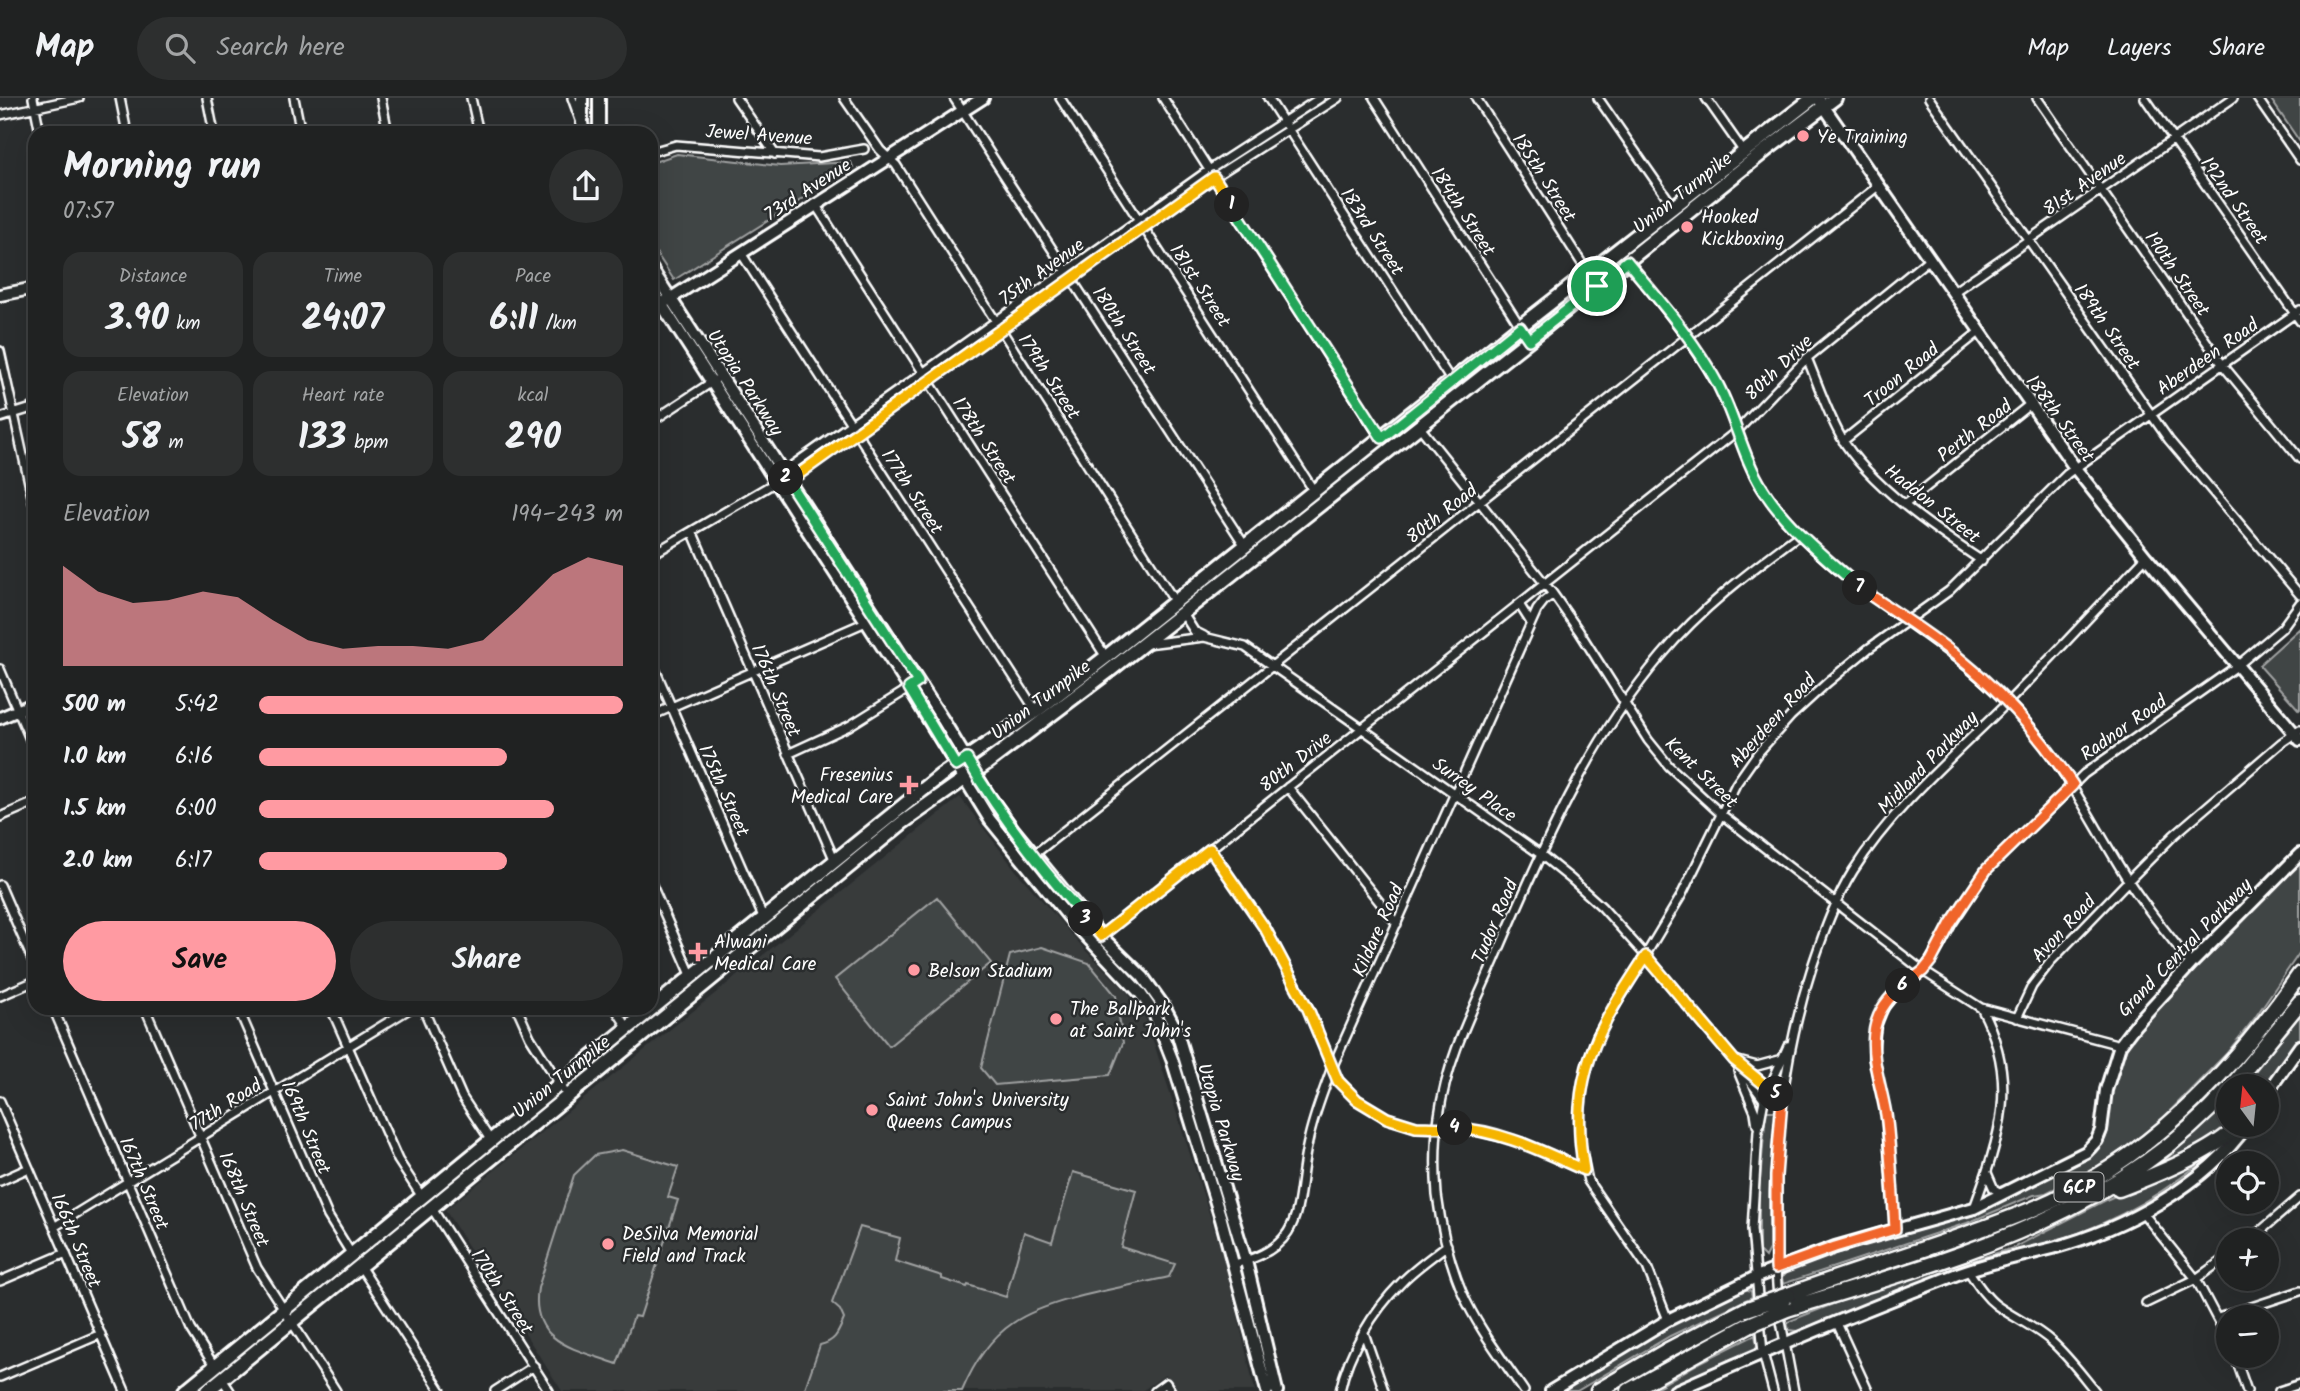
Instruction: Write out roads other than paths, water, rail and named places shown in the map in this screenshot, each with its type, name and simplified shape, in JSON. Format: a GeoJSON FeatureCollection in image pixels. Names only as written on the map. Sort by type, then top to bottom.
{"type":"FeatureCollection","features":[{"type":"Feature","properties":{"kind":"highway","name":"GCP"},"geometry":{"type":"LineString","coordinates":[[1630,1390],[1787,1302],[2035,1208],[2082,1185],[2124,1159],[2165,1129],[2202,1093],[2243,1049],[2300,974]]}},
{"type":"Feature","properties":{"kind":"highway","name":"GCP"},"geometry":{"type":"LineString","coordinates":[[2241,1074],[2300,1002]]}},
{"type":"Feature","properties":{"kind":"highway","name":"GCP"},"geometry":{"type":"LineString","coordinates":[[1598,1391],[1668,1350],[1747,1309],[1787,1302],[1994,1243],[2088,1200],[2134,1172],[2174,1142],[2216,1101]]}},
{"type":"Feature","properties":{"kind":"highway"},"geometry":{"type":"LineString","coordinates":[[2088,1200],[2134,1183],[2202,1152],[2224,1138]]}},
{"type":"Feature","properties":{"kind":"main road"},"geometry":{"type":"LineString","coordinates":[[582,98],[583,126]]}},
{"type":"Feature","properties":{"kind":"main road"},"geometry":{"type":"LineString","coordinates":[[599,98],[599,126]]}},
{"type":"Feature","properties":{"kind":"main road","name":"73rd Avenue"},"geometry":{"type":"LineString","coordinates":[[661,304],[983,98]]}},
{"type":"Feature","properties":{"kind":"main road","name":"Union Turnpike"},"geometry":{"type":"LineString","coordinates":[[185,1391],[288,1316],[564,1091],[771,932],[902,823],[970,776],[1142,644],[1245,546],[1673,206],[1818,101],[1835,98]]}},
{"type":"Feature","properties":{"kind":"main road","name":"Union Turnpike"},"geometry":{"type":"LineString","coordinates":[[658,1004],[962,762],[1179,607],[1419,426],[1627,261],[1818,101]]}},
{"type":"Feature","properties":{"kind":"main road","name":"188th Street"},"geometry":{"type":"LineString","coordinates":[[1818,101],[2075,468],[2237,666],[2298,734]]}},
{"type":"Feature","properties":{"kind":"main road"},"geometry":{"type":"LineString","coordinates":[[0,295],[28,289]]}},
{"type":"Feature","properties":{"kind":"main road","name":"Utopia Parkway"},"geometry":{"type":"LineString","coordinates":[[661,304],[717,379],[913,685],[970,776],[990,820],[1024,864],[1096,939],[1143,977],[1166,1008],[1176,1029],[1246,1261],[1277,1391]]}},
{"type":"Feature","properties":{"kind":"main road"},"geometry":{"type":"LineString","coordinates":[[0,718],[28,706]]}},
{"type":"Feature","properties":{"kind":"main road","name":"Utopia Parkway"},"geometry":{"type":"LineString","coordinates":[[970,776],[988,795],[1154,1013],[1163,1033],[1234,1264],[1267,1391]]}},
{"type":"Feature","properties":{"kind":"main road","name":"Grand Central Parkway"},"geometry":{"type":"LineString","coordinates":[[1551,1391],[1668,1320],[1776,1268],[1835,1247],[1973,1208],[2078,1157],[2092,1146],[2101,1130],[2106,1090],[2120,1045],[2192,964],[2300,854]]}},
{"type":"Feature","properties":{"kind":"main road","name":"Union Turnpike"},"geometry":{"type":"LineString","coordinates":[[427,1202],[491,1141],[564,1091],[644,1015]]}},
{"type":"Feature","properties":{"kind":"main road"},"geometry":{"type":"LineString","coordinates":[[2279,1078],[2298,1054]]}},
{"type":"Feature","properties":{"kind":"main road"},"geometry":{"type":"LineString","coordinates":[[1675,1391],[1836,1321],[1968,1270],[2099,1233],[2143,1213],[2193,1179],[2236,1138]]}},
{"type":"Feature","properties":{"kind":"main road","name":"Union Turnpike"},"geometry":{"type":"LineString","coordinates":[[207,1391],[288,1316]]}},
{"type":"Feature","properties":{"kind":"street"},"geometry":{"type":"LineString","coordinates":[[33,98],[39,126]]}},
{"type":"Feature","properties":{"kind":"street"},"geometry":{"type":"LineString","coordinates":[[0,115],[79,98]]}},
{"type":"Feature","properties":{"kind":"street"},"geometry":{"type":"LineString","coordinates":[[120,98],[126,126]]}},
{"type":"Feature","properties":{"kind":"street"},"geometry":{"type":"LineString","coordinates":[[207,98],[213,126]]}},
{"type":"Feature","properties":{"kind":"street"},"geometry":{"type":"LineString","coordinates":[[294,98],[300,126]]}},
{"type":"Feature","properties":{"kind":"street"},"geometry":{"type":"LineString","coordinates":[[381,98],[387,126]]}},
{"type":"Feature","properties":{"kind":"street"},"geometry":{"type":"LineString","coordinates":[[471,98],[477,126]]}},
{"type":"Feature","properties":{"kind":"street"},"geometry":{"type":"LineString","coordinates":[[572,98],[582,126]]}},
{"type":"Feature","properties":{"kind":"street"},"geometry":{"type":"LineString","coordinates":[[736,98],[775,154]]}},
{"type":"Feature","properties":{"kind":"street","name":"179th Street"},"geometry":{"type":"LineString","coordinates":[[844,98],[880,150],[896,166],[1194,631],[1204,636]]}},
{"type":"Feature","properties":{"kind":"street","name":"180th Street"},"geometry":{"type":"LineString","coordinates":[[954,98],[1245,546]]}},
{"type":"Feature","properties":{"kind":"street","name":"181st Street"},"geometry":{"type":"LineString","coordinates":[[1060,98],[1314,491]]}},
{"type":"Feature","properties":{"kind":"street"},"geometry":{"type":"LineString","coordinates":[[1163,98],[1382,438]]}},
{"type":"Feature","properties":{"kind":"street","name":"183rd Street"},"geometry":{"type":"LineString","coordinates":[[1268,98],[1452,382]]}},
{"type":"Feature","properties":{"kind":"street","name":"75th Avenue"},"geometry":{"type":"LineString","coordinates":[[1142,222],[1214,177],[1321,98]]}},
{"type":"Feature","properties":{"kind":"street","name":"75th Avenue"},"geometry":{"type":"LineString","coordinates":[[658,551],[781,480],[793,465],[854,429],[1142,222],[1209,170],[1338,98]]}},
{"type":"Feature","properties":{"kind":"street","name":"184th Street"},"geometry":{"type":"LineString","coordinates":[[1374,98],[1529,340]]}},
{"type":"Feature","properties":{"kind":"street","name":"185th Street"},"geometry":{"type":"LineString","coordinates":[[1476,98],[1588,273]]}},
{"type":"Feature","properties":{"kind":"street"},"geometry":{"type":"LineString","coordinates":[[1598,98],[1673,206]]}},
{"type":"Feature","properties":{"kind":"street"},"geometry":{"type":"LineString","coordinates":[[1706,98],[1744,152]]}},
{"type":"Feature","properties":{"kind":"street","name":"189th Street"},"geometry":{"type":"LineString","coordinates":[[1929,98],[2150,415],[2300,595]]}},
{"type":"Feature","properties":{"kind":"street","name":"190th Street"},"geometry":{"type":"LineString","coordinates":[[2038,98],[2222,364],[2300,460]]}},
{"type":"Feature","properties":{"kind":"street","name":"192nd Street"},"geometry":{"type":"LineString","coordinates":[[2145,98],[2298,315]]}},
{"type":"Feature","properties":{"kind":"street","name":"81st Avenue"},"geometry":{"type":"LineString","coordinates":[[1952,293],[2233,98]]}},
{"type":"Feature","properties":{"kind":"street"},"geometry":{"type":"LineString","coordinates":[[2257,98],[2300,160]]}},
{"type":"Feature","properties":{"kind":"street","name":"Jewel Avenue"},"geometry":{"type":"LineString","coordinates":[[658,150],[676,145],[819,157],[864,149]]}},
{"type":"Feature","properties":{"kind":"street","name":"80th Road"},"geometry":{"type":"LineString","coordinates":[[1024,864],[1878,187]]}},
{"type":"Feature","properties":{"kind":"street","name":"178th Street"},"geometry":{"type":"LineString","coordinates":[[815,204],[1106,657]]}},
{"type":"Feature","properties":{"kind":"street","name":"177th Street"},"geometry":{"type":"LineString","coordinates":[[741,253],[1036,711]]}},
{"type":"Feature","properties":{"kind":"street","name":"80th Drive"},"geometry":{"type":"LineString","coordinates":[[1096,939],[1737,431],[1807,358],[1928,259]]}},
{"type":"Feature","properties":{"kind":"street"},"geometry":{"type":"LineString","coordinates":[[1627,261],[1688,338],[1716,381],[1763,490],[1800,534],[1861,589],[1958,657],[2007,702],[2043,742],[2073,785],[2128,881],[2192,964]]}},
{"type":"Feature","properties":{"kind":"street","name":"Aberdeen Road"},"geometry":{"type":"LineString","coordinates":[[1668,1320],[1647,1267],[1595,1193],[1584,1170],[1579,1114],[1587,1063],[1597,1036],[1681,896],[1736,784],[1791,716],[1838,673],[1950,591],[2075,468],[2222,364],[2298,315]]}},
{"type":"Feature","properties":{"kind":"street","name":"Troon Road"},"geometry":{"type":"LineString","coordinates":[[1843,440],[1979,332]]}},
{"type":"Feature","properties":{"kind":"street"},"geometry":{"type":"LineString","coordinates":[[0,351],[28,479]]}},
{"type":"Feature","properties":{"kind":"street","name":"Haddon Street"},"geometry":{"type":"LineString","coordinates":[[1807,358],[1831,419],[1843,440],[1874,478],[1936,530],[1982,561]]}},
{"type":"Feature","properties":{"kind":"street"},"geometry":{"type":"LineString","coordinates":[[658,417],[717,379]]}},
{"type":"Feature","properties":{"kind":"street","name":"Perth Road"},"geometry":{"type":"LineString","coordinates":[[1904,505],[2029,405]]}},
{"type":"Feature","properties":{"kind":"street"},"geometry":{"type":"LineString","coordinates":[[0,418],[28,409]]}},
{"type":"Feature","properties":{"kind":"street","name":"Kent Street"},"geometry":{"type":"LineString","coordinates":[[1419,426],[1553,594],[1623,704],[1669,766],[1721,814],[1923,971],[1981,1008]]}},
{"type":"Feature","properties":{"kind":"street","name":"176th Street"},"geometry":{"type":"LineString","coordinates":[[692,531],[835,861]]}},
{"type":"Feature","properties":{"kind":"street","name":"Tudor Road"},"geometry":{"type":"LineString","coordinates":[[1524,1391],[1462,1293],[1447,1245],[1437,1195],[1438,1128],[1451,1063],[1540,854],[1579,775],[1623,704],[1662,655],[1705,610],[1751,570],[1800,534]]}},
{"type":"Feature","properties":{"kind":"street","name":"Midland Parkway"},"geometry":{"type":"LineString","coordinates":[[1794,1391],[1784,1344],[1776,1268],[1776,1176],[1782,1099],[1795,1029],[1813,964],[1836,903],[1871,844],[1900,809],[2146,557]]}},
{"type":"Feature","properties":{"kind":"street","name":"Kildare Road"},"geometry":{"type":"LineString","coordinates":[[1234,1264],[1264,1253],[1285,1237],[1296,1221],[1308,1142],[1331,1070],[1531,623],[1544,601],[1553,594]]}},
{"type":"Feature","properties":{"kind":"street","name":"Radnor Road"},"geometry":{"type":"LineString","coordinates":[[1895,1229],[1887,1126],[1872,1044],[1884,1007],[1897,990],[1923,971],[1987,869],[2084,774],[2237,666],[2282,628],[2300,603]]}},
{"type":"Feature","properties":{"kind":"street"},"geometry":{"type":"LineString","coordinates":[[1519,604],[1531,623]]}},
{"type":"Feature","properties":{"kind":"street"},"geometry":{"type":"LineString","coordinates":[[658,713],[871,620]]}},
{"type":"Feature","properties":{"kind":"street","name":"Surrey Place"},"geometry":{"type":"LineString","coordinates":[[1142,644],[1204,636],[1245,647],[1540,854],[1602,907],[1734,1060],[1764,1100]]}},
{"type":"Feature","properties":{"kind":"street"},"geometry":{"type":"LineString","coordinates":[[0,669],[28,735]]}},
{"type":"Feature","properties":{"kind":"street","name":"175th Street"},"geometry":{"type":"LineString","coordinates":[[658,676],[771,932]]}},
{"type":"Feature","properties":{"kind":"street"},"geometry":{"type":"LineString","coordinates":[[788,754],[849,726],[913,685]]}},
{"type":"Feature","properties":{"kind":"street","name":"Avon Road"},"geometry":{"type":"LineString","coordinates":[[2017,1018],[2032,986],[2052,961],[2128,881],[2174,835],[2298,734]]}},
{"type":"Feature","properties":{"kind":"street"},"geometry":{"type":"LineString","coordinates":[[1288,787],[1397,924]]}},
{"type":"Feature","properties":{"kind":"street"},"geometry":{"type":"LineString","coordinates":[[0,817],[28,805]]}},
{"type":"Feature","properties":{"kind":"street"},"geometry":{"type":"LineString","coordinates":[[1210,849],[1266,930],[1308,1009],[1331,1070],[1357,1100],[1387,1118],[1416,1127],[1477,1130],[1521,1142],[1584,1170]]}},
{"type":"Feature","properties":{"kind":"street"},"geometry":{"type":"LineString","coordinates":[[0,885],[28,950]]}},
{"type":"Feature","properties":{"kind":"street"},"geometry":{"type":"LineString","coordinates":[[658,899],[692,977]]}},
{"type":"Feature","properties":{"kind":"street"},"geometry":{"type":"LineString","coordinates":[[0,996],[28,984]]}},
{"type":"Feature","properties":{"kind":"street"},"geometry":{"type":"LineString","coordinates":[[1981,1008],[2120,1045]]}},
{"type":"Feature","properties":{"kind":"street"},"geometry":{"type":"LineString","coordinates":[[1973,1208],[1987,1173],[2004,1100],[2004,1082],[1993,1031],[1981,1008]]}},
{"type":"Feature","properties":{"kind":"street","name":"167th Street"},"geometry":{"type":"LineString","coordinates":[[56,1015],[191,1329],[215,1367]]}},
{"type":"Feature","properties":{"kind":"street","name":"168th Street"},"geometry":{"type":"LineString","coordinates":[[148,1015],[257,1268],[337,1391]]}},
{"type":"Feature","properties":{"kind":"street","name":"169th Street"},"geometry":{"type":"LineString","coordinates":[[241,1015],[328,1216],[441,1391]]}},
{"type":"Feature","properties":{"kind":"street","name":"170th Street"},"geometry":{"type":"LineString","coordinates":[[334,1015],[398,1160],[549,1391]]}},
{"type":"Feature","properties":{"kind":"street","name":"77th Road"},"geometry":{"type":"LineString","coordinates":[[54,1227],[400,1015]]}},
{"type":"Feature","properties":{"kind":"street"},"geometry":{"type":"LineString","coordinates":[[426,1015],[462,1097],[491,1141]]}},
{"type":"Feature","properties":{"kind":"street"},"geometry":{"type":"LineString","coordinates":[[520,1015],[530,1037],[564,1091]]}},
{"type":"Feature","properties":{"kind":"street"},"geometry":{"type":"LineString","coordinates":[[620,1015],[628,1028]]}},
{"type":"Feature","properties":{"kind":"street","name":"Midland Parkway"},"geometry":{"type":"LineString","coordinates":[[1773,1391],[1763,1353],[1752,1229],[1758,1131],[1764,1100],[1795,1029]]}},
{"type":"Feature","properties":{"kind":"street"},"geometry":{"type":"LineString","coordinates":[[1734,1060],[1757,1066],[1783,1059]]}},
{"type":"Feature","properties":{"kind":"street"},"geometry":{"type":"LineString","coordinates":[[1734,1060],[1755,1112],[1758,1131]]}},
{"type":"Feature","properties":{"kind":"street","name":"Surrey Place"},"geometry":{"type":"LineString","coordinates":[[1734,1060],[1782,1099]]}},
{"type":"Feature","properties":{"kind":"street"},"geometry":{"type":"LineString","coordinates":[[1764,1100],[1782,1099]]}},
{"type":"Feature","properties":{"kind":"street","name":"166th Street"},"geometry":{"type":"LineString","coordinates":[[0,1101],[125,1391]]}},
{"type":"Feature","properties":{"kind":"street"},"geometry":{"type":"LineString","coordinates":[[0,1181],[29,1168]]}},
{"type":"Feature","properties":{"kind":"street"},"geometry":{"type":"LineString","coordinates":[[1987,1173],[1994,1189],[2003,1194]]}},
{"type":"Feature","properties":{"kind":"street"},"geometry":{"type":"LineString","coordinates":[[2264,1228],[2300,1198]]}},
{"type":"Feature","properties":{"kind":"street"},"geometry":{"type":"LineString","coordinates":[[2143,1213],[2196,1279],[2216,1314]]}},
{"type":"Feature","properties":{"kind":"street"},"geometry":{"type":"LineString","coordinates":[[1340,1391],[1347,1364],[1375,1314],[1401,1282],[1447,1245]]}},
{"type":"Feature","properties":{"kind":"street"},"geometry":{"type":"LineString","coordinates":[[0,1281],[66,1253]]}},
{"type":"Feature","properties":{"kind":"street"},"geometry":{"type":"LineString","coordinates":[[2146,1303],[2196,1279],[2216,1265]]}},
{"type":"Feature","properties":{"kind":"street"},"geometry":{"type":"LineString","coordinates":[[1968,1270],[1994,1304],[2023,1320],[2050,1340],[2075,1365],[2095,1391]]}},
{"type":"Feature","properties":{"kind":"street"},"geometry":{"type":"LineString","coordinates":[[2257,1305],[2300,1291]]}},
{"type":"Feature","properties":{"kind":"street"},"geometry":{"type":"LineString","coordinates":[[1836,1321],[1868,1391]]}},
{"type":"Feature","properties":{"kind":"street"},"geometry":{"type":"LineString","coordinates":[[0,1377],[101,1334]]}},
{"type":"Feature","properties":{"kind":"street"},"geometry":{"type":"LineString","coordinates":[[1364,1334],[1384,1391]]}},
{"type":"Feature","properties":{"kind":"street"},"geometry":{"type":"LineString","coordinates":[[495,1391],[534,1367]]}},
{"type":"Feature","properties":{"kind":"street"},"geometry":{"type":"LineString","coordinates":[[2239,1368],[2247,1391]]}},
{"type":"Feature","properties":{"kind":"street"},"geometry":{"type":"LineString","coordinates":[[222,1378],[230,1391]]}},
{"type":"Feature","properties":{"kind":"street"},"geometry":{"type":"LineString","coordinates":[[1155,1391],[1166,1383],[1171,1391]]}},
{"type":"Feature","properties":{"kind":"street"},"geometry":{"type":"LineString","coordinates":[[2278,1391],[2300,1384]]}},
{"type":"Feature","properties":{"kind":"place","name":"Ye Training"},"geometry":{"type":"Point","coordinates":[1803,136]}},
{"type":"Feature","properties":{"kind":"place","name":"Hooked Kickboxing"},"geometry":{"type":"Point","coordinates":[1687,227]}},
{"type":"Feature","properties":{"kind":"place","name":"Fresenius Medical Care"},"geometry":{"type":"Point","coordinates":[909,785]}},
{"type":"Feature","properties":{"kind":"place","name":"Alwani Medical Care"},"geometry":{"type":"Point","coordinates":[698,952]}},
{"type":"Feature","properties":{"kind":"place","name":"Belson Stadium"},"geometry":{"type":"Point","coordinates":[914,970]}},
{"type":"Feature","properties":{"kind":"place","name":"The Ballpark at Saint John's"},"geometry":{"type":"Point","coordinates":[1056,1019]}},
{"type":"Feature","properties":{"kind":"place","name":"Saint John's University Queens Campus"},"geometry":{"type":"Point","coordinates":[872,1110]}},
{"type":"Feature","properties":{"kind":"place","name":"DeSilva Memorial Field and Track"},"geometry":{"type":"Point","coordinates":[608,1244]}}]}
